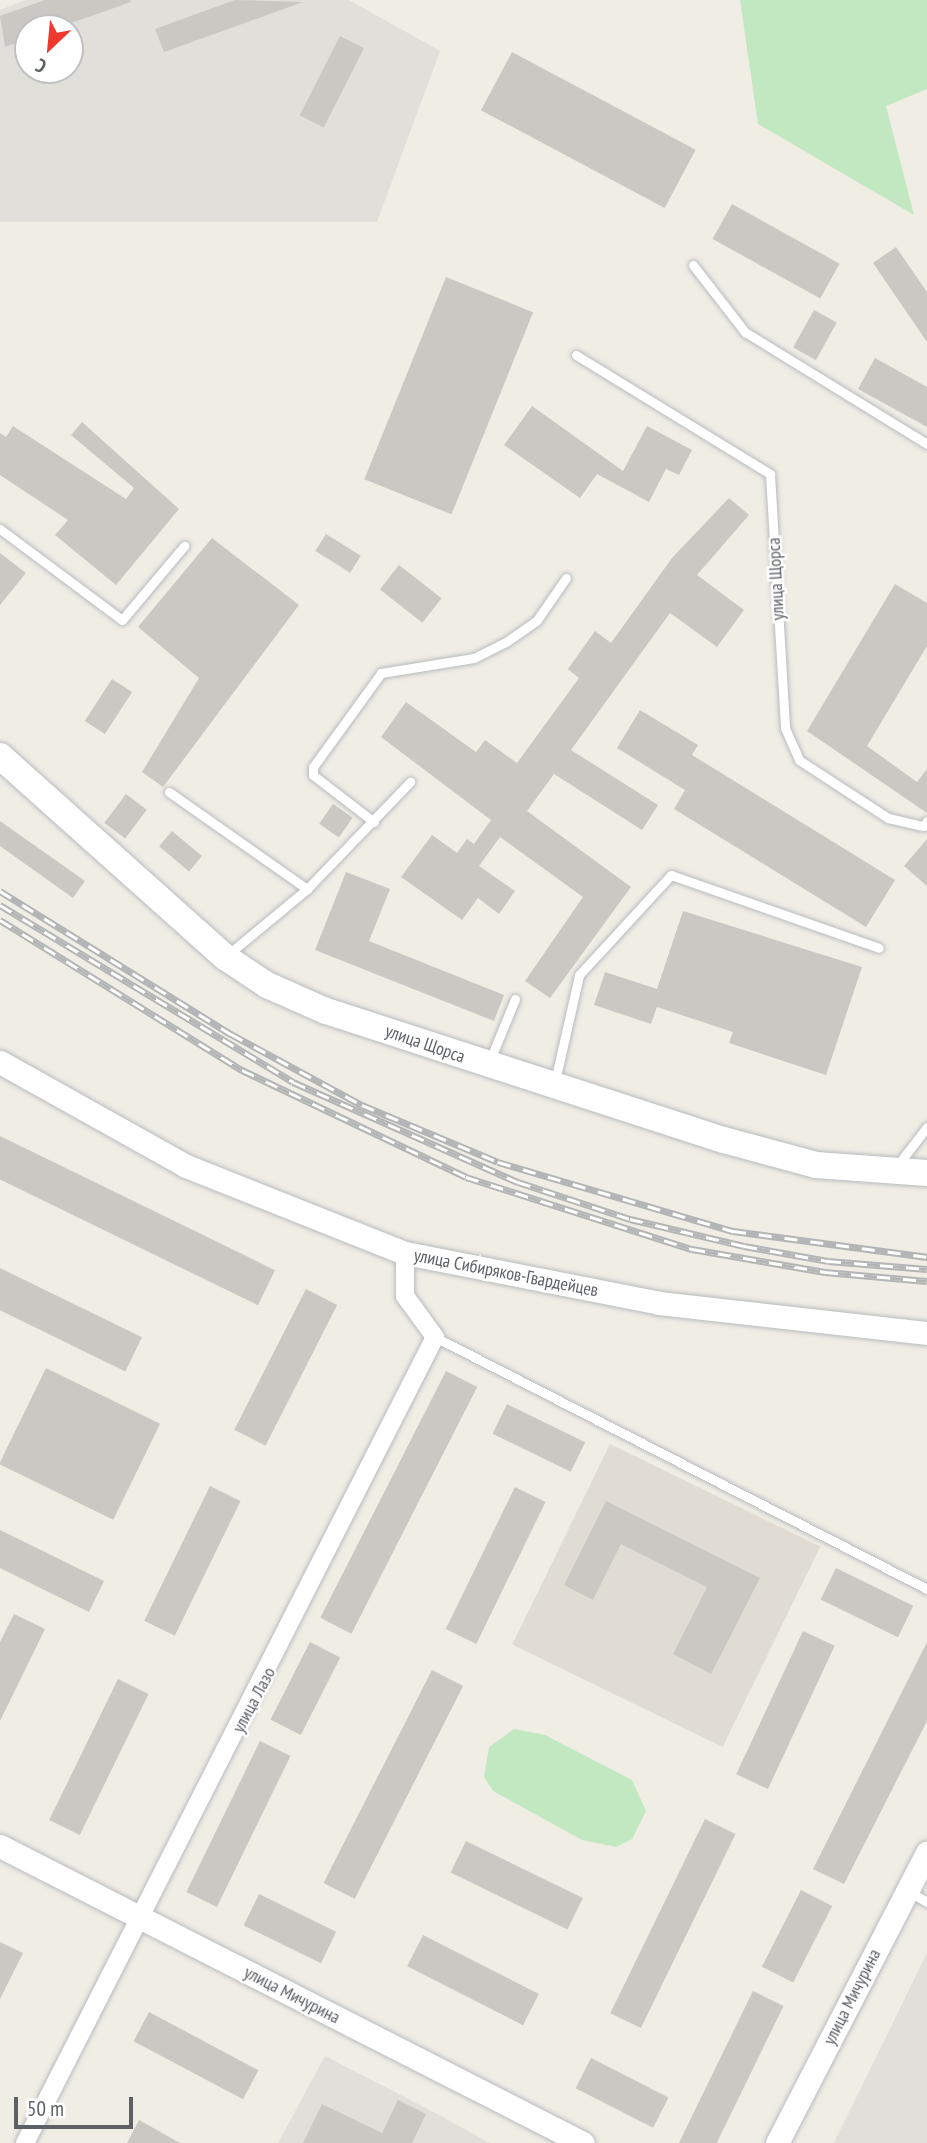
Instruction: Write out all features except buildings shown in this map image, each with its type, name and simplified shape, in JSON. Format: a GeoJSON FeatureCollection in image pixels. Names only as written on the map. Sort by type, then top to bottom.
{"type":"FeatureCollection","features":[{"type":"Feature","properties":{"kind":"main road","name":"улица Щорса"},"geometry":{"type":"LineString","coordinates":[[0,756],[225,957],[267,985],[326,1011],[488,1065],[817,1165],[892,1173],[927,1173]]}},
{"type":"Feature","properties":{"kind":"street","name":"улица Сибиряков-Гвардейцев"},"geometry":{"type":"LineString","coordinates":[[0,1062],[186,1166],[405,1253],[659,1303],[927,1333]]}},
{"type":"Feature","properties":{"kind":"street"},"geometry":{"type":"LineString","coordinates":[[405,1253],[405,1296],[435,1337]]}},
{"type":"Feature","properties":{"kind":"street","name":"улица Лазо"},"geometry":{"type":"LineString","coordinates":[[25,2143],[435,1337]]}},
{"type":"Feature","properties":{"kind":"street","name":"улица Мичурина"},"geometry":{"type":"LineString","coordinates":[[0,1846],[583,2143]]}},
{"type":"Feature","properties":{"kind":"street","name":"улица Мичурина"},"geometry":{"type":"LineString","coordinates":[[777,2143],[927,1852]]}},
{"type":"Feature","properties":{"kind":"lane"},"geometry":{"type":"LineString","coordinates":[[694,265],[752,338],[927,444]]}},
{"type":"Feature","properties":{"kind":"lane","name":"улица Щорса"},"geometry":{"type":"LineString","coordinates":[[576,355],[770,474],[785,728],[799,760],[888,818],[923,826],[927,821]]}},
{"type":"Feature","properties":{"kind":"lane"},"geometry":{"type":"LineString","coordinates":[[0,529],[122,620],[184,546]]}},
{"type":"Feature","properties":{"kind":"lane"},"geometry":{"type":"LineString","coordinates":[[374,822],[313,775],[313,767],[381,674],[474,658],[514,638],[537,620],[566,578]]}},
{"type":"Feature","properties":{"kind":"lane"},"geometry":{"type":"LineString","coordinates":[[225,957],[307,889],[410,782]]}},
{"type":"Feature","properties":{"kind":"lane"},"geometry":{"type":"LineString","coordinates":[[169,792],[307,889]]}},
{"type":"Feature","properties":{"kind":"lane"},"geometry":{"type":"LineString","coordinates":[[554,1086],[579,975],[671,875],[879,948]]}},
{"type":"Feature","properties":{"kind":"lane"},"geometry":{"type":"LineString","coordinates":[[488,1065],[515,999]]}},
{"type":"Feature","properties":{"kind":"lane"},"geometry":{"type":"LineString","coordinates":[[892,1173],[927,1127]]}},
{"type":"Feature","properties":{"kind":"lane"},"geometry":{"type":"LineString","coordinates":[[435,1337],[927,1589]]}},
{"type":"Feature","properties":{"kind":"lane"},"geometry":{"type":"LineString","coordinates":[[907,1890],[927,1902]]}},
{"type":"Feature","properties":{"kind":"shaded area"},"geometry":{"type":"Polygon","coordinates":[[[26,0],[349,0],[440,51],[377,222],[0,222],[0,10],[26,0]]]}},
{"type":"Feature","properties":{"kind":"shaded area"},"geometry":{"type":"Polygon","coordinates":[[[610,1444],[820,1547],[723,1747],[512,1644],[610,1444]]]}},
{"type":"Feature","properties":{"kind":"shaded area"},"geometry":{"type":"Polygon","coordinates":[[[927,1953],[927,2143],[834,2143],[927,1953]]]}},
{"type":"Feature","properties":{"kind":"shaded area"},"geometry":{"type":"Polygon","coordinates":[[[325,2056],[426,2108],[490,2143],[278,2143],[325,2056]]]}},
{"type":"Feature","properties":{"kind":"green space"},"geometry":{"type":"Polygon","coordinates":[[[740,0],[927,0],[927,89],[886,106],[914,215],[758,124],[740,0]]]}},
{"type":"Feature","properties":{"kind":"green space"},"geometry":{"type":"Polygon","coordinates":[[[514,1729],[545,1735],[632,1780],[646,1811],[632,1839],[616,1847],[582,1840],[493,1791],[484,1777],[489,1747],[514,1729]]]}},
{"type":"Feature","properties":{"kind":"railway"},"geometry":{"type":"LineString","coordinates":[[0,891],[231,1034],[362,1105],[498,1162],[733,1231],[927,1257]]}},
{"type":"Feature","properties":{"kind":"railway"},"geometry":{"type":"LineString","coordinates":[[0,905],[293,1082],[518,1182],[630,1219],[744,1246],[828,1261],[927,1269]]}},
{"type":"Feature","properties":{"kind":"railway"},"geometry":{"type":"LineString","coordinates":[[0,920],[242,1070],[466,1177],[692,1249],[825,1272],[927,1281]]}}]}
